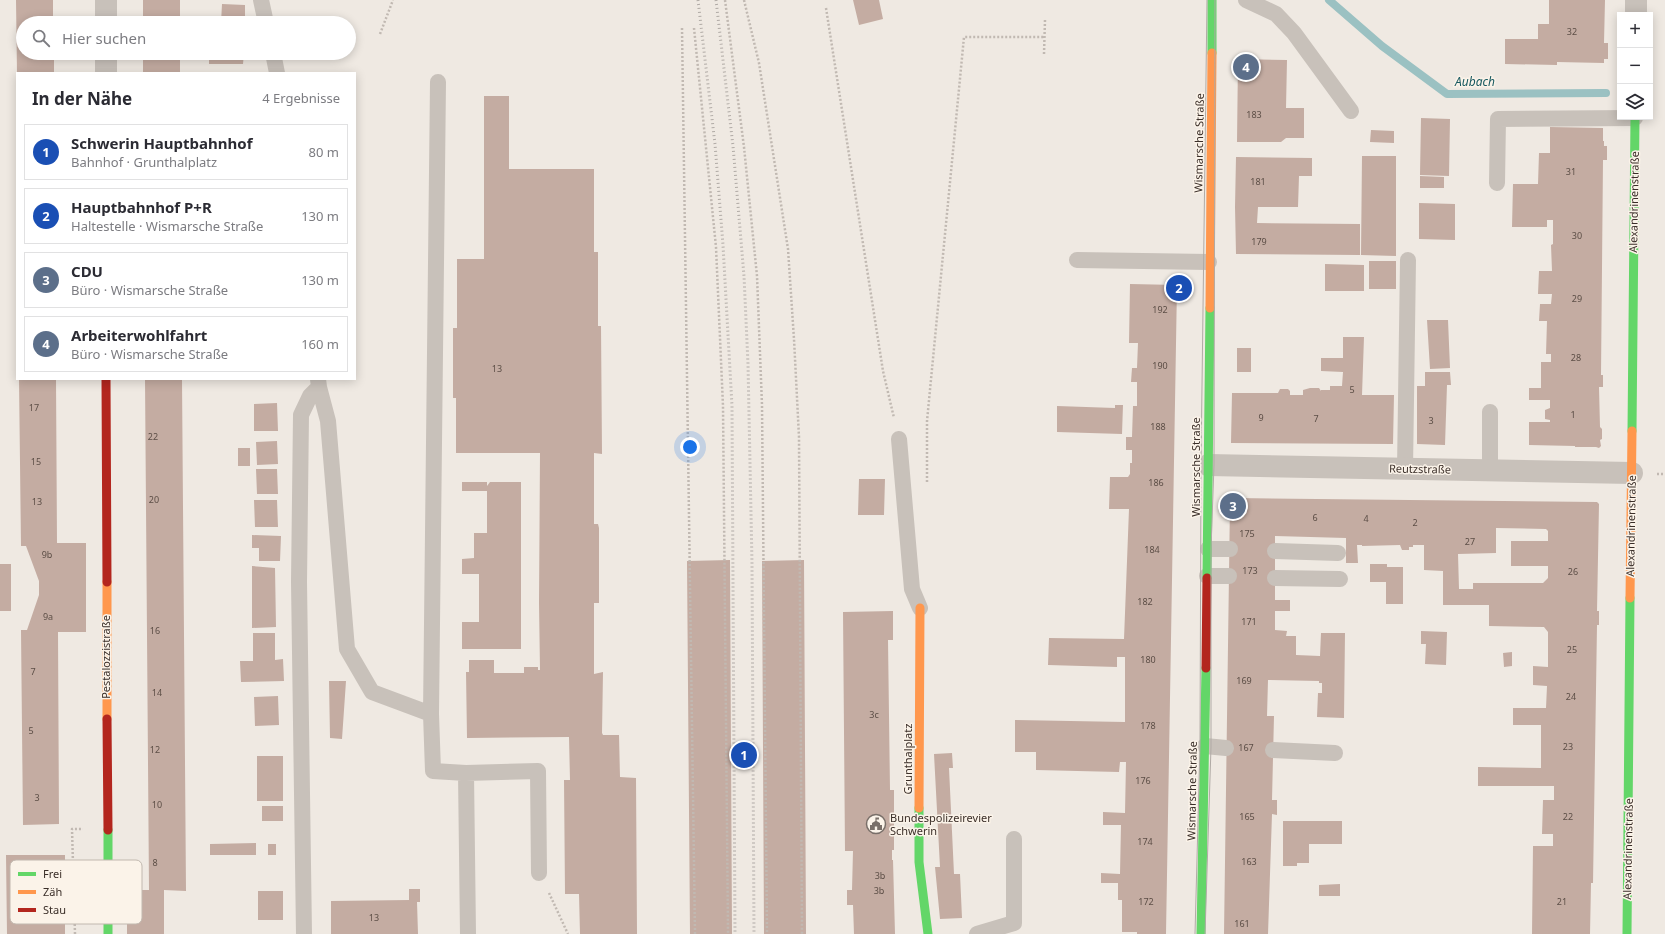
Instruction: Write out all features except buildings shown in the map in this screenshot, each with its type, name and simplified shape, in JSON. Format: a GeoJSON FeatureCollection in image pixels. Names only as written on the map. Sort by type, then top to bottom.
{"type":"FeatureCollection","features":[{"type":"Feature","properties":{"kind":"street"},"geometry":{"type":"LineString","coordinates":[[106,0],[106,16]]}},
{"type":"Feature","properties":{"kind":"street","name":"Wismarsche Straße"},"geometry":{"type":"LineString","coordinates":[[1201,934],[1208,549],[1212,0]]}},
{"type":"Feature","properties":{"kind":"street"},"geometry":{"type":"LineString","coordinates":[[1636,0],[1636,12]]}},
{"type":"Feature","properties":{"kind":"street"},"geometry":{"type":"LineString","coordinates":[[106,60],[106,72]]}},
{"type":"Feature","properties":{"kind":"street","name":"Alexandrinenstraße"},"geometry":{"type":"LineString","coordinates":[[1627,934],[1635,120]]}},
{"type":"Feature","properties":{"kind":"street","name":"Pestalozzistraße"},"geometry":{"type":"LineString","coordinates":[[106,380],[107,860]]}},
{"type":"Feature","properties":{"kind":"street","name":"Reutzstraße"},"geometry":{"type":"LineString","coordinates":[[1208,465],[1632,473]]}},
{"type":"Feature","properties":{"kind":"street","name":"Grunthalplatz"},"geometry":{"type":"LineString","coordinates":[[920,608],[919,862],[928,934]]}},
{"type":"Feature","properties":{"kind":"street","name":"Pestalozzistraße"},"geometry":{"type":"LineString","coordinates":[[108,924],[108,934]]}},
{"type":"Feature","properties":{"kind":"lane"},"geometry":{"type":"LineString","coordinates":[[261,0],[264,16]]}},
{"type":"Feature","properties":{"kind":"lane"},"geometry":{"type":"LineString","coordinates":[[1246,0],[1276,14],[1294,33],[1351,111]]}},
{"type":"Feature","properties":{"kind":"lane"},"geometry":{"type":"LineString","coordinates":[[274,60],[277,72]]}},
{"type":"Feature","properties":{"kind":"lane"},"geometry":{"type":"LineString","coordinates":[[438,82],[430,714],[433,771],[466,773],[538,771],[539,873]]}},
{"type":"Feature","properties":{"kind":"lane"},"geometry":{"type":"LineString","coordinates":[[1497,184],[1498,119],[1617,118]]}},
{"type":"Feature","properties":{"kind":"lane"},"geometry":{"type":"LineString","coordinates":[[1077,260],[1209,262]]}},
{"type":"Feature","properties":{"kind":"lane"},"geometry":{"type":"LineString","coordinates":[[1405,469],[1408,260]]}},
{"type":"Feature","properties":{"kind":"lane"},"geometry":{"type":"LineString","coordinates":[[318,383],[328,421],[347,649],[372,692],[430,714]]}},
{"type":"Feature","properties":{"kind":"lane"},"geometry":{"type":"LineString","coordinates":[[304,934],[299,582],[301,414],[318,383]]}},
{"type":"Feature","properties":{"kind":"lane"},"geometry":{"type":"LineString","coordinates":[[1490,412],[1490,470]]}},
{"type":"Feature","properties":{"kind":"lane"},"geometry":{"type":"LineString","coordinates":[[898,439],[912,589],[920,608]]}},
{"type":"Feature","properties":{"kind":"lane"},"geometry":{"type":"LineString","coordinates":[[1208,549],[1230,549]]}},
{"type":"Feature","properties":{"kind":"lane"},"geometry":{"type":"LineString","coordinates":[[1275,551],[1338,553]]}},
{"type":"Feature","properties":{"kind":"lane"},"geometry":{"type":"LineString","coordinates":[[1207,576],[1230,576]]}},
{"type":"Feature","properties":{"kind":"lane"},"geometry":{"type":"LineString","coordinates":[[1275,578],[1340,579]]}},
{"type":"Feature","properties":{"kind":"lane"},"geometry":{"type":"LineString","coordinates":[[1205,746],[1226,748]]}},
{"type":"Feature","properties":{"kind":"lane"},"geometry":{"type":"LineString","coordinates":[[1273,750],[1335,753]]}},
{"type":"Feature","properties":{"kind":"lane"},"geometry":{"type":"LineString","coordinates":[[466,773],[468,934]]}},
{"type":"Feature","properties":{"kind":"lane"},"geometry":{"type":"LineString","coordinates":[[977,934],[1014,923],[1014,838]]}},
{"type":"Feature","properties":{"kind":"path"},"geometry":{"type":"LineString","coordinates":[[380,34],[393,0]]}},
{"type":"Feature","properties":{"kind":"path"},"geometry":{"type":"LineString","coordinates":[[726,0],[744,147],[757,276],[762,405],[767,934]]}},
{"type":"Feature","properties":{"kind":"path"},"geometry":{"type":"LineString","coordinates":[[744,0],[759,63],[788,248],[794,340],[799,437],[802,934]]}},
{"type":"Feature","properties":{"kind":"path"},"geometry":{"type":"LineString","coordinates":[[826,8],[883,371],[898,439]]}},
{"type":"Feature","properties":{"kind":"path"},"geometry":{"type":"LineString","coordinates":[[1044,20],[1044,54]]}},
{"type":"Feature","properties":{"kind":"path"},"geometry":{"type":"LineString","coordinates":[[682,28],[694,934]]}},
{"type":"Feature","properties":{"kind":"path"},"geometry":{"type":"LineString","coordinates":[[694,28],[716,247],[723,406],[728,934]]}},
{"type":"Feature","properties":{"kind":"path"},"geometry":{"type":"LineString","coordinates":[[927,484],[928,421],[964,37],[1045,36]]}},
{"type":"Feature","properties":{"kind":"path"},"geometry":{"type":"LineString","coordinates":[[73,860],[72,829],[107,828]]}},
{"type":"Feature","properties":{"kind":"path"},"geometry":{"type":"LineString","coordinates":[[539,873],[568,934]]}},
{"type":"Feature","properties":{"kind":"path"},"geometry":{"type":"LineString","coordinates":[[75,924],[75,934]]}},
{"type":"Feature","properties":{"kind":"waterway","name":"Aubach"},"geometry":{"type":"LineString","coordinates":[[1329,0],[1382,46],[1447,94],[1606,93]]}},
{"type":"Feature","properties":{"kind":"tram line"},"geometry":{"type":"LineString","coordinates":[[1195,934],[1200,746],[1201,464],[1207,0]]}},
{"type":"Feature","properties":{"kind":"tram line"},"geometry":{"type":"LineString","coordinates":[[1205,934],[1211,747],[1211,549],[1214,465],[1215,0]]}},
{"type":"Feature","properties":{"kind":"railway"},"geometry":{"type":"LineString","coordinates":[[698,0],[715,144],[723,245],[732,406],[735,934]]}},
{"type":"Feature","properties":{"kind":"railway"},"geometry":{"type":"LineString","coordinates":[[716,0],[733,146],[744,276],[748,364],[752,563],[754,934]]}},
{"type":"Feature","properties":{"kind":"traffic: fast"},"geometry":{"type":"LineString","coordinates":[[1212,0],[1212,53]]}},
{"type":"Feature","properties":{"kind":"traffic: fast"},"geometry":{"type":"LineString","coordinates":[[1632,431],[1635,120]]}},
{"type":"Feature","properties":{"kind":"traffic: fast"},"geometry":{"type":"LineString","coordinates":[[1207,578],[1210,308]]}},
{"type":"Feature","properties":{"kind":"traffic: fast"},"geometry":{"type":"LineString","coordinates":[[1627,934],[1630,598]]}},
{"type":"Feature","properties":{"kind":"traffic: fast"},"geometry":{"type":"LineString","coordinates":[[1201,934],[1206,668]]}},
{"type":"Feature","properties":{"kind":"traffic: fast"},"geometry":{"type":"LineString","coordinates":[[919,808],[919,862],[928,934]]}},
{"type":"Feature","properties":{"kind":"traffic: fast"},"geometry":{"type":"LineString","coordinates":[[108,830],[108,860]]}},
{"type":"Feature","properties":{"kind":"traffic: fast"},"geometry":{"type":"LineString","coordinates":[[108,924],[108,934]]}},
{"type":"Feature","properties":{"kind":"traffic: slow"},"geometry":{"type":"LineString","coordinates":[[1210,308],[1212,53]]}},
{"type":"Feature","properties":{"kind":"traffic: slow"},"geometry":{"type":"LineString","coordinates":[[1630,598],[1632,431]]}},
{"type":"Feature","properties":{"kind":"traffic: slow"},"geometry":{"type":"LineString","coordinates":[[107,582],[107,719]]}},
{"type":"Feature","properties":{"kind":"traffic: slow"},"geometry":{"type":"LineString","coordinates":[[919,808],[920,608]]}},
{"type":"Feature","properties":{"kind":"traffic: jam"},"geometry":{"type":"LineString","coordinates":[[106,380],[107,582]]}},
{"type":"Feature","properties":{"kind":"traffic: jam"},"geometry":{"type":"LineString","coordinates":[[1206,668],[1207,578]]}},
{"type":"Feature","properties":{"kind":"traffic: jam"},"geometry":{"type":"LineString","coordinates":[[107,719],[108,830]]}},
{"type":"Feature","properties":{"kind":"place","name":"Arbeiterwohlfahrt"},"geometry":{"type":"Point","coordinates":[1246,67]}},
{"type":"Feature","properties":{"kind":"place","name":"Hauptbahnhof P+R"},"geometry":{"type":"Point","coordinates":[1179,288]}},
{"type":"Feature","properties":{"kind":"place","name":"CDU"},"geometry":{"type":"Point","coordinates":[1233,506]}},
{"type":"Feature","properties":{"kind":"place","name":"Schwerin Hauptbahnhof"},"geometry":{"type":"Point","coordinates":[744,755]}},
{"type":"Feature","properties":{"kind":"place","name":"Bundespolizeirevier Schwerin"},"geometry":{"type":"Point","coordinates":[876,824]}}]}
